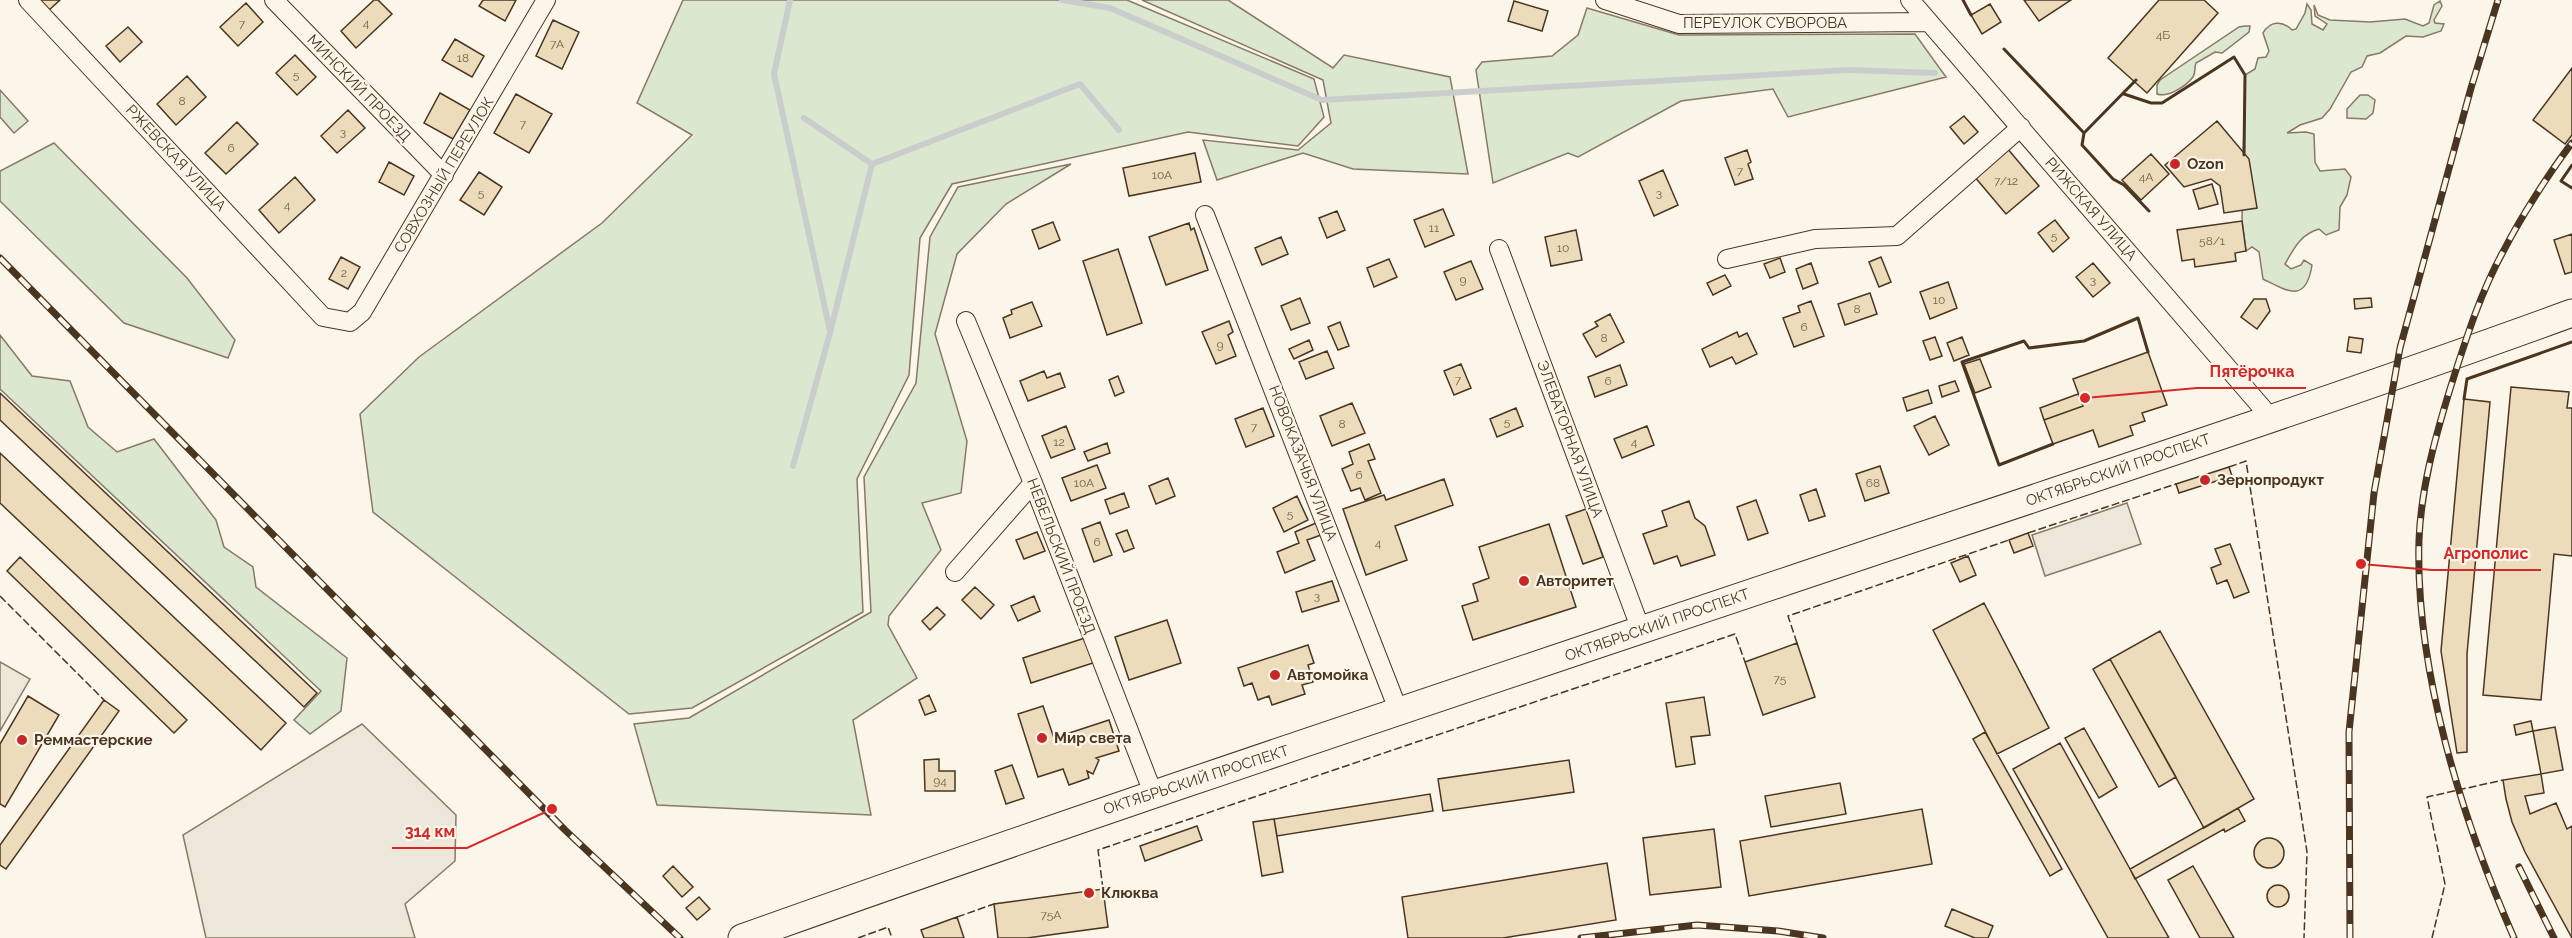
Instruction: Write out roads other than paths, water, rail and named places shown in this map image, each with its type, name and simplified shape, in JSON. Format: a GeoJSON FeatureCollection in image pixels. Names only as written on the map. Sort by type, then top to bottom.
{"type":"FeatureCollection","features":[{"type":"Feature","properties":{"kind":"main road","name":"ОКТЯБРЬСКИЙ ПРОСПЕКТ"},"geometry":{"type":"LineString","coordinates":[[742,938],[1153,793],[2271,418],[2572,313]]}},
{"type":"Feature","properties":{"kind":"street","name":"РЖЕВСКАЯ УЛИЦА"},"geometry":{"type":"LineString","coordinates":[[28,0],[323,317]]}},
{"type":"Feature","properties":{"kind":"street","name":"МИНСКИЙ ПРОЕЗД"},"geometry":{"type":"LineString","coordinates":[[274,0],[444,176]]}},
{"type":"Feature","properties":{"kind":"street","name":"СОВХОЗНЫЙ ПЕРЕУЛОК"},"geometry":{"type":"LineString","coordinates":[[323,317],[350,322],[362,312],[546,0]]}},
{"type":"Feature","properties":{"kind":"street","name":"ПЕРЕУЛОК СУВОРОВА"},"geometry":{"type":"LineString","coordinates":[[1605,0],[1679,24],[1929,22]]}},
{"type":"Feature","properties":{"kind":"street","name":"РИЖСКАЯ УЛИЦА"},"geometry":{"type":"LineString","coordinates":[[1910,0],[2271,418]]}},
{"type":"Feature","properties":{"kind":"street"},"geometry":{"type":"LineString","coordinates":[[1726,259],[1815,239],[1897,236],[2021,127]]}},
{"type":"Feature","properties":{"kind":"street","name":"НОВОКАЗАЧЬЯ УЛИЦА"},"geometry":{"type":"LineString","coordinates":[[1205,215],[1399,712]]}},
{"type":"Feature","properties":{"kind":"street","name":"ЭЛЕВАТОРНАЯ УЛИЦА"},"geometry":{"type":"LineString","coordinates":[[1499,249],[1641,630]]}},
{"type":"Feature","properties":{"kind":"street","name":"НЕВЕЛЬСКИЙ ПРОЕЗД"},"geometry":{"type":"LineString","coordinates":[[966,321],[1033,483],[1153,793]]}},
{"type":"Feature","properties":{"kind":"street"},"geometry":{"type":"LineString","coordinates":[[955,572],[1033,483]]}},
{"type":"Feature","properties":{"kind":"waterway"},"geometry":{"type":"LineString","coordinates":[[790,0],[774,74],[830,331]]}},
{"type":"Feature","properties":{"kind":"waterway"},"geometry":{"type":"LineString","coordinates":[[1062,0],[1110,8],[1322,100],[1849,70],[1935,73]]}},
{"type":"Feature","properties":{"kind":"waterway"},"geometry":{"type":"LineString","coordinates":[[793,466],[830,333],[872,164],[1080,84],[1119,130]]}},
{"type":"Feature","properties":{"kind":"waterway"},"geometry":{"type":"LineString","coordinates":[[804,118],[872,164]]}},
{"type":"Feature","properties":{"kind":"railway"},"geometry":{"type":"LineString","coordinates":[[2350,938],[2349,732],[2374,493],[2400,348],[2471,88],[2498,0]]}},
{"type":"Feature","properties":{"kind":"railway"},"geometry":{"type":"LineString","coordinates":[[2514,938],[2460,794],[2434,692],[2425,640],[2420,590],[2420,521],[2439,426],[2480,300],[2495,266],[2519,224],[2572,143]]}},
{"type":"Feature","properties":{"kind":"railway"},"geometry":{"type":"LineString","coordinates":[[0,258],[565,830],[680,938]]}},
{"type":"Feature","properties":{"kind":"railway"},"geometry":{"type":"LineString","coordinates":[[2519,867],[2554,938]]}},
{"type":"Feature","properties":{"kind":"railway"},"geometry":{"type":"LineString","coordinates":[[1581,938],[1697,925],[1778,931],[1823,938]]}},
{"type":"Feature","properties":{"kind":"place","name":"Ozon"},"geometry":{"type":"Point","coordinates":[2175,164]}},
{"type":"Feature","properties":{"kind":"place","name":"Пятёрочка"},"geometry":{"type":"Point","coordinates":[2085,398]}},
{"type":"Feature","properties":{"kind":"place","name":"Зернопродукт"},"geometry":{"type":"Point","coordinates":[2205,480]}},
{"type":"Feature","properties":{"kind":"place","name":"Агрополис"},"geometry":{"type":"Point","coordinates":[2361,564]}},
{"type":"Feature","properties":{"kind":"place","name":"Авторитет"},"geometry":{"type":"Point","coordinates":[1524,581]}},
{"type":"Feature","properties":{"kind":"place","name":"Автомойка"},"geometry":{"type":"Point","coordinates":[1275,675]}},
{"type":"Feature","properties":{"kind":"place","name":"Мир света"},"geometry":{"type":"Point","coordinates":[1042,738]}},
{"type":"Feature","properties":{"kind":"place","name":"Реммастерские"},"geometry":{"type":"Point","coordinates":[22,740]}},
{"type":"Feature","properties":{"kind":"place","name":"314 км"},"geometry":{"type":"Point","coordinates":[552,809]}},
{"type":"Feature","properties":{"kind":"place","name":"Клюква"},"geometry":{"type":"Point","coordinates":[1089,893]}}]}
